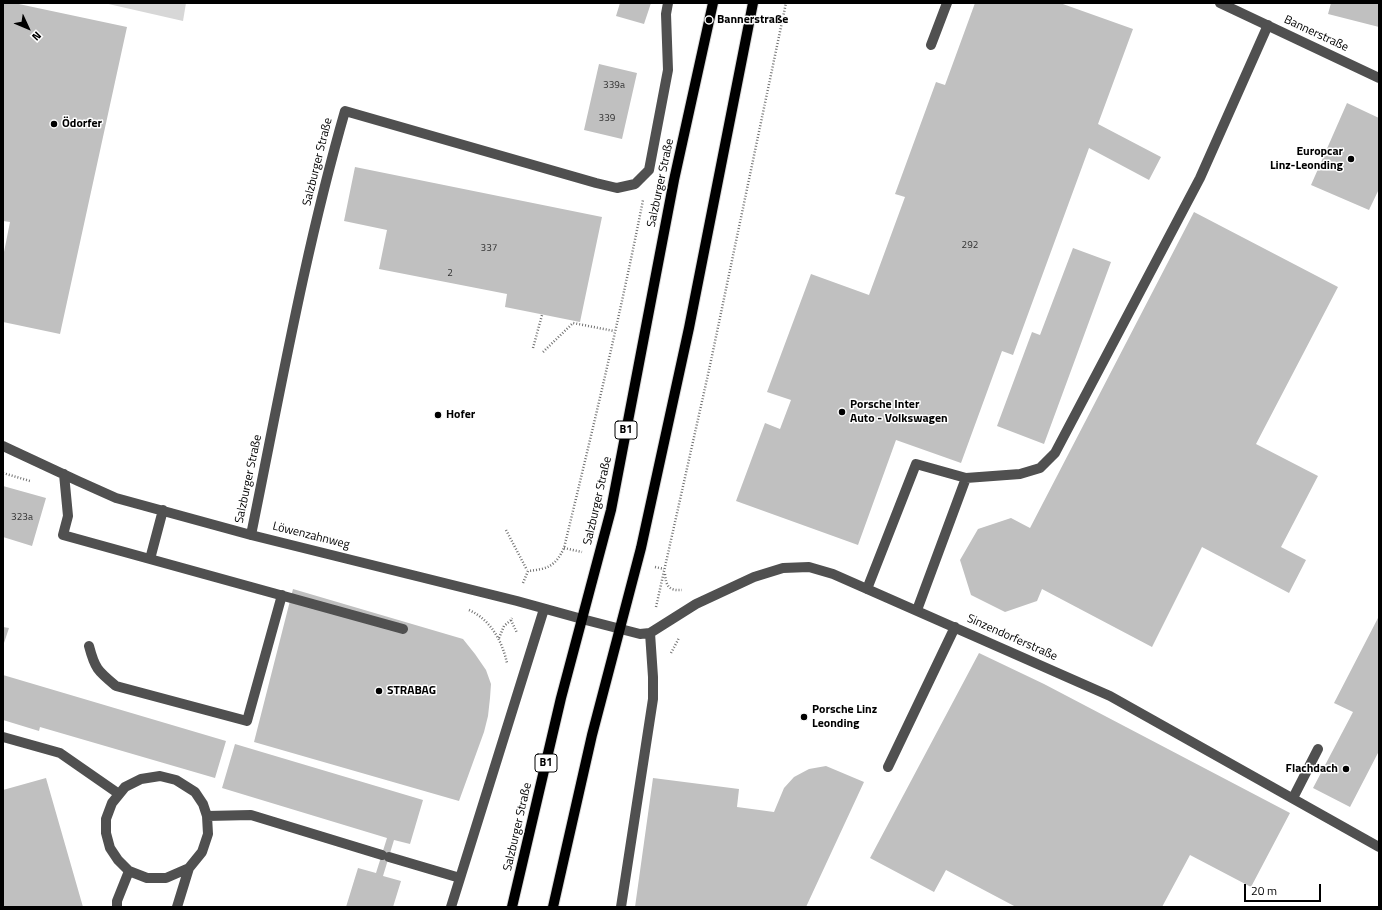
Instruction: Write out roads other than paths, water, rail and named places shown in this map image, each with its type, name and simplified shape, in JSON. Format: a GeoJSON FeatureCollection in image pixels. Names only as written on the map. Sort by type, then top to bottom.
{"type":"FeatureCollection","features":[{"type":"Feature","properties":{"kind":"main road","name":"Salzburger Straße"},"geometry":{"type":"LineString","coordinates":[[512,907],[561,698],[611,510],[674,180],[713,3]]}},
{"type":"Feature","properties":{"kind":"main road"},"geometry":{"type":"LineString","coordinates":[[553,907],[592,735],[641,548],[689,328],[753,3]]}},
{"type":"Feature","properties":{"kind":"street","name":"Salzburger Straße"},"geometry":{"type":"LineString","coordinates":[[251,535],[329,166],[345,111],[616,188],[635,184],[649,170],[668,70],[666,14],[668,3]]}},
{"type":"Feature","properties":{"kind":"street"},"geometry":{"type":"LineString","coordinates":[[931,45],[947,3]]}},
{"type":"Feature","properties":{"kind":"street","name":"Bannerstraße"},"geometry":{"type":"LineString","coordinates":[[1220,3],[1379,78]]}},
{"type":"Feature","properties":{"kind":"street"},"geometry":{"type":"LineString","coordinates":[[867,589],[916,464],[966,478],[1020,474],[1040,468],[1055,453],[1200,178],[1268,25]]}},
{"type":"Feature","properties":{"kind":"street","name":"Löwenzahnweg"},"geometry":{"type":"LineString","coordinates":[[3,446],[116,498],[251,535],[517,601],[582,620],[620,629]]}},
{"type":"Feature","properties":{"kind":"street"},"geometry":{"type":"LineString","coordinates":[[64,474],[68,516],[63,535],[403,629]]}},
{"type":"Feature","properties":{"kind":"street"},"geometry":{"type":"LineString","coordinates":[[917,610],[966,478]]}},
{"type":"Feature","properties":{"kind":"street"},"geometry":{"type":"LineString","coordinates":[[150,559],[163,510]]}},
{"type":"Feature","properties":{"kind":"street","name":"Sinzendorferstraße"},"geometry":{"type":"LineString","coordinates":[[650,632],[696,604],[754,577],[783,568],[809,567],[833,574],[1110,696],[1379,846]]}},
{"type":"Feature","properties":{"kind":"street"},"geometry":{"type":"LineString","coordinates":[[89,646],[99,673],[116,686],[246,721],[282,596]]}},
{"type":"Feature","properties":{"kind":"street"},"geometry":{"type":"LineString","coordinates":[[451,907],[544,609]]}},
{"type":"Feature","properties":{"kind":"street"},"geometry":{"type":"LineString","coordinates":[[888,766],[955,627]]}},
{"type":"Feature","properties":{"kind":"street"},"geometry":{"type":"LineString","coordinates":[[620,629],[640,634],[650,632],[653,676],[653,699],[621,907]]}},
{"type":"Feature","properties":{"kind":"street"},"geometry":{"type":"LineString","coordinates":[[3,737],[60,753],[119,794]]}},
{"type":"Feature","properties":{"kind":"street"},"geometry":{"type":"LineString","coordinates":[[1293,798],[1318,749]]}},
{"type":"Feature","properties":{"kind":"street"},"geometry":{"type":"LineString","coordinates":[[177,907],[189,868],[202,852],[208,834],[207,816],[203,804],[195,792],[176,780],[160,776],[141,779],[125,787],[112,804],[106,819],[106,833],[110,848],[118,860],[129,871],[147,878],[166,878],[189,868]]}},
{"type":"Feature","properties":{"kind":"street"},"geometry":{"type":"LineString","coordinates":[[207,816],[251,815],[460,878]]}},
{"type":"Feature","properties":{"kind":"street"},"geometry":{"type":"LineString","coordinates":[[118,907],[117,901],[129,871]]}},
{"type":"Feature","properties":{"kind":"place","name":"Bannerstraße"},"geometry":{"type":"Point","coordinates":[709,20]}},
{"type":"Feature","properties":{"kind":"place","name":"Ödorfer"},"geometry":{"type":"Point","coordinates":[54,124]}},
{"type":"Feature","properties":{"kind":"place","name":"Europcar Linz-Leonding"},"geometry":{"type":"Point","coordinates":[1351,159]}},
{"type":"Feature","properties":{"kind":"place","name":"Porsche Inter Auto - Volkswagen"},"geometry":{"type":"Point","coordinates":[842,412]}},
{"type":"Feature","properties":{"kind":"place","name":"Hofer"},"geometry":{"type":"Point","coordinates":[438,415]}},
{"type":"Feature","properties":{"kind":"place","name":"STRABAG"},"geometry":{"type":"Point","coordinates":[379,691]}},
{"type":"Feature","properties":{"kind":"place","name":"Porsche Linz Leonding"},"geometry":{"type":"Point","coordinates":[804,717]}},
{"type":"Feature","properties":{"kind":"place","name":"Flachdach"},"geometry":{"type":"Point","coordinates":[1346,769]}}]}
